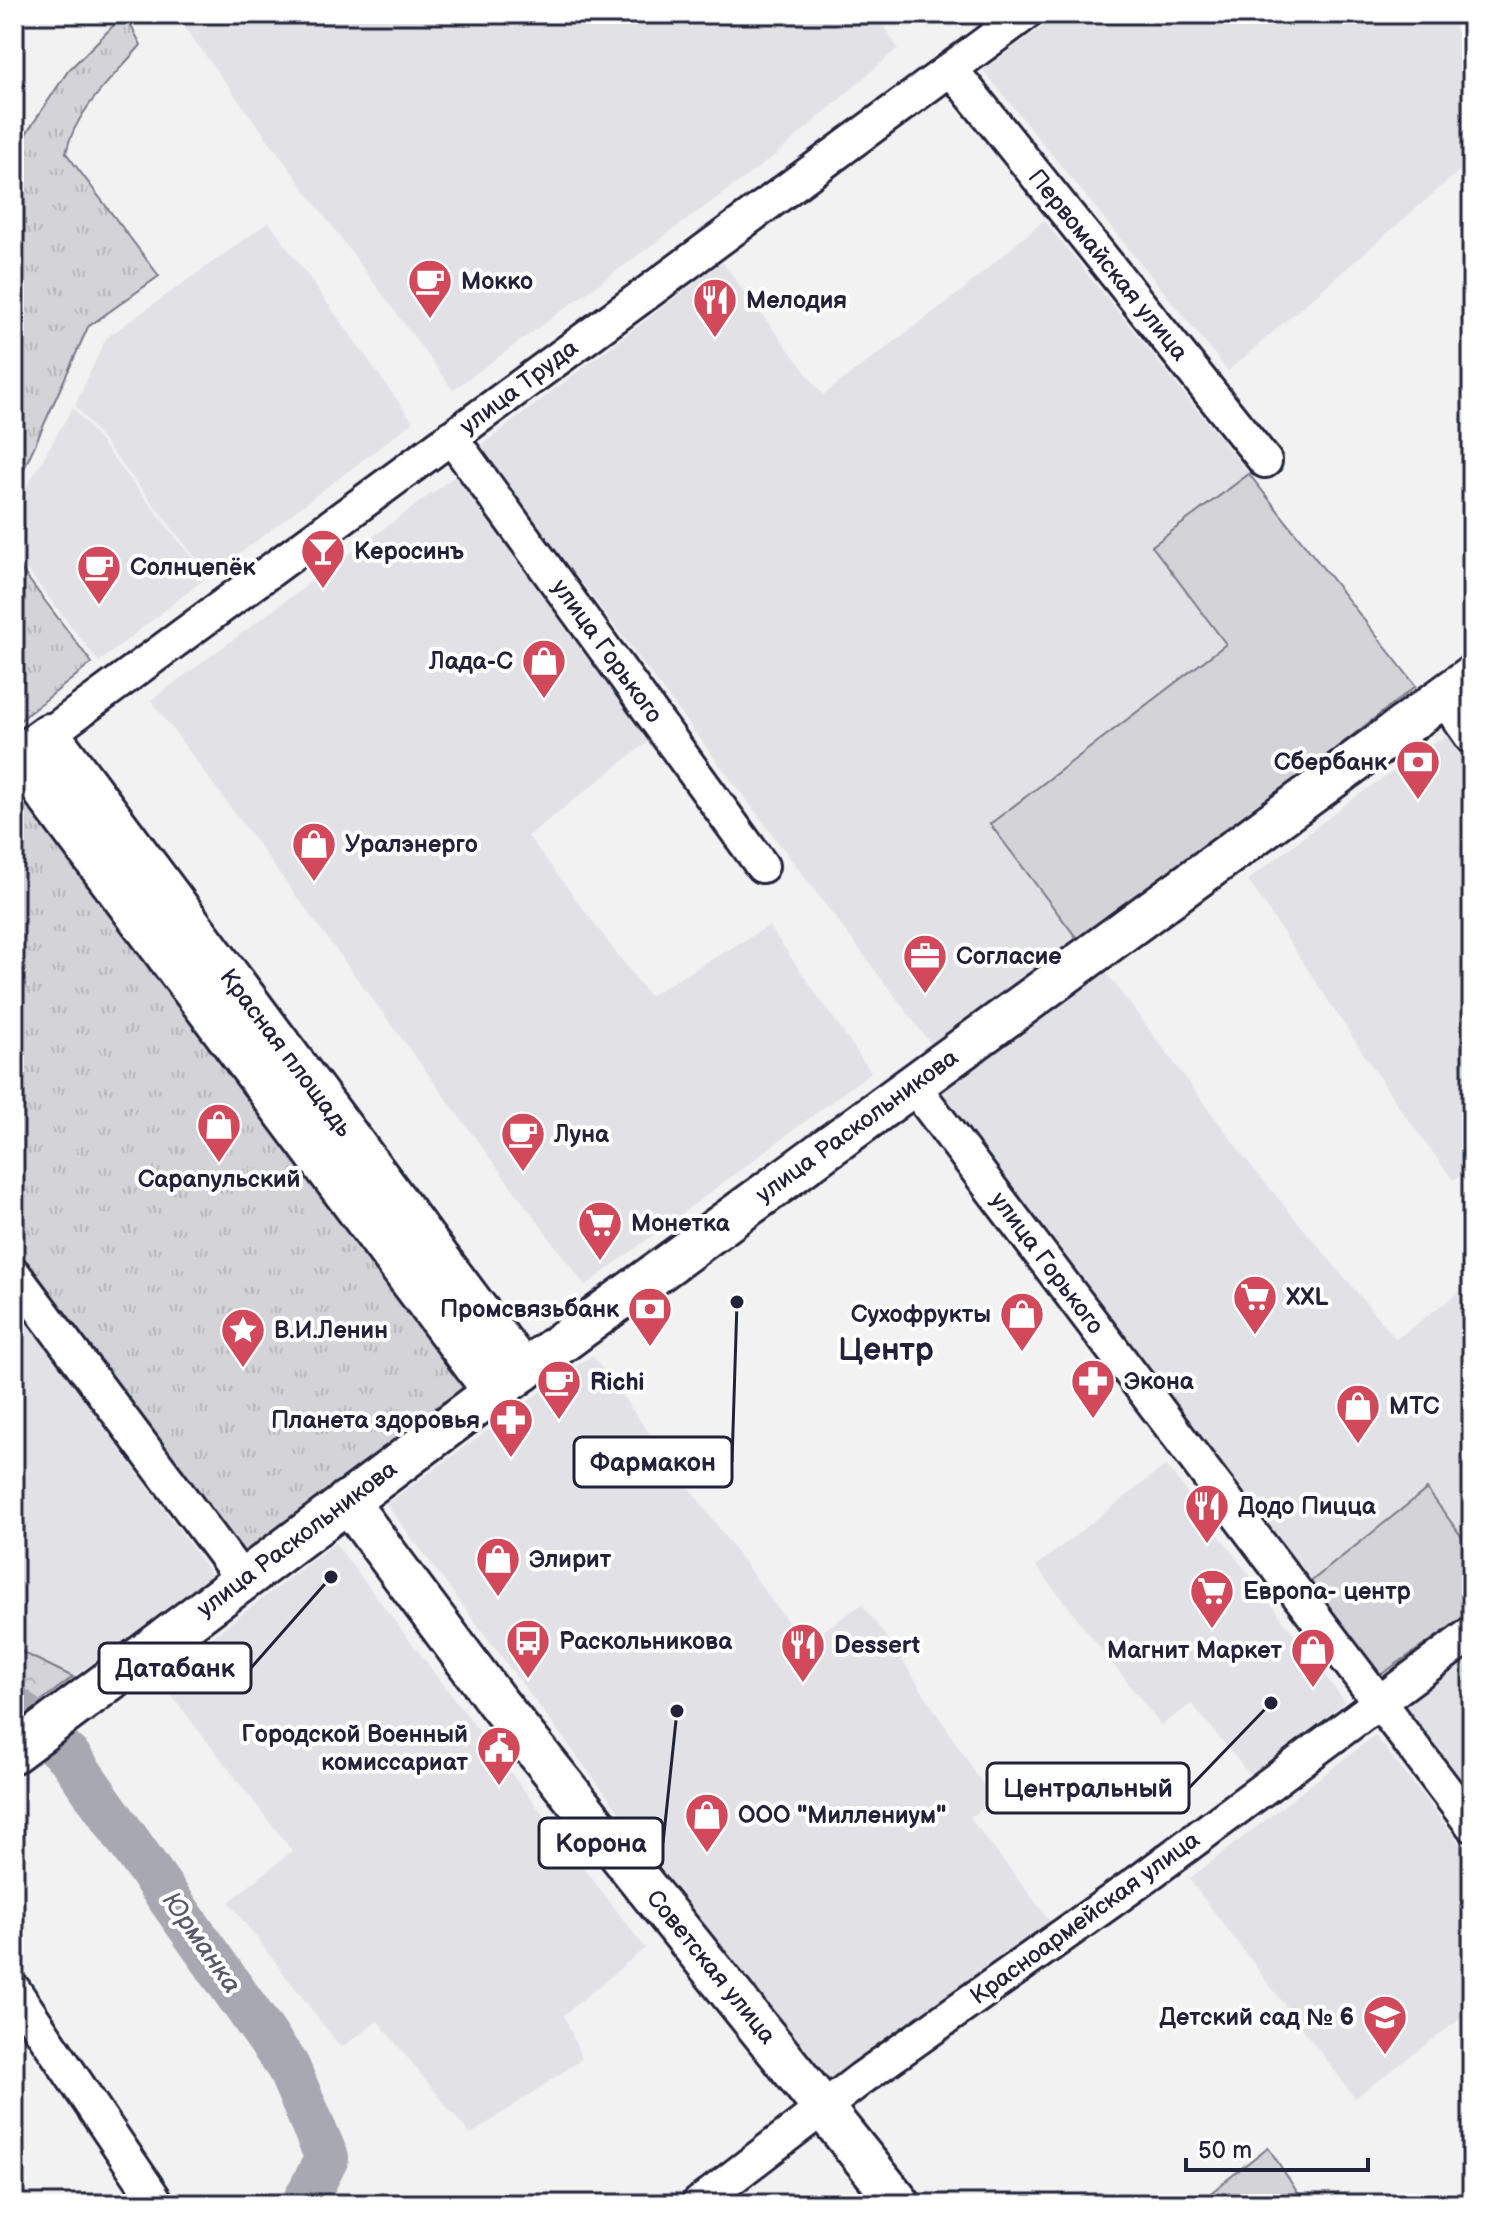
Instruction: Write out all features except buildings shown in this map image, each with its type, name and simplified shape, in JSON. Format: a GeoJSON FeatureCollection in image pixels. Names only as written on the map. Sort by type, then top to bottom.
{"type":"FeatureCollection","features":[{"type":"Feature","properties":{"kind":"main road","name":"улица Раскольникова"},"geometry":{"type":"LineString","coordinates":[[14,1752],[242,1579],[912,1084],[1458,687]]}},
{"type":"Feature","properties":{"kind":"main road","name":"Красная площадь"},"geometry":{"type":"LineString","coordinates":[[27,750],[509,1382]]}},
{"type":"Feature","properties":{"kind":"main road","name":"Советская улица"},"geometry":{"type":"LineString","coordinates":[[347,1501],[497,1702],[900,2204]]}},
{"type":"Feature","properties":{"kind":"street","name":"улица Труда"},"geometry":{"type":"LineString","coordinates":[[27,750],[1025,14]]}},
{"type":"Feature","properties":{"kind":"street","name":"Первомайская улица"},"geometry":{"type":"LineString","coordinates":[[951,69],[1265,461]]}},
{"type":"Feature","properties":{"kind":"street","name":"улица Горького"},"geometry":{"type":"LineString","coordinates":[[451,437],[762,866]]}},
{"type":"Feature","properties":{"kind":"street"},"geometry":{"type":"LineString","coordinates":[[1458,687],[1472,738]]}},
{"type":"Feature","properties":{"kind":"street","name":"улица Горького"},"geometry":{"type":"LineString","coordinates":[[912,1084],[1472,1825]]}},
{"type":"Feature","properties":{"kind":"street"},"geometry":{"type":"LineString","coordinates":[[14,1274],[242,1579]]}},
{"type":"Feature","properties":{"kind":"street","name":"Красноармейская улица"},"geometry":{"type":"LineString","coordinates":[[698,2204],[823,2107],[1141,1880],[1472,1633]]}},
{"type":"Feature","properties":{"kind":"street"},"geometry":{"type":"LineString","coordinates":[[14,1990],[158,2204]]}},
{"type":"Feature","properties":{"kind":"shaded area"},"geometry":{"type":"Polygon","coordinates":[[[175,14],[875,14],[898,48],[777,154],[453,390],[175,14]]]}},
{"type":"Feature","properties":{"kind":"shaded area"},"geometry":{"type":"Polygon","coordinates":[[[1059,14],[1445,14],[1472,53],[1472,160],[1228,371],[983,70],[1059,14]]]}},
{"type":"Feature","properties":{"kind":"shaded area"},"geometry":{"type":"Polygon","coordinates":[[[1044,220],[1249,474],[1152,546],[1227,644],[991,824],[1082,945],[937,1052],[479,447],[722,262],[823,395],[959,293],[1044,220]]]}},
{"type":"Feature","properties":{"kind":"shaded area"},"geometry":{"type":"Polygon","coordinates":[[[269,222],[413,422],[210,576],[75,405],[106,338],[269,222]]]}},
{"type":"Feature","properties":{"kind":"shaded area"},"geometry":{"type":"Polygon","coordinates":[[[73,407],[207,577],[99,662],[14,553],[14,509],[73,407]]]}},
{"type":"Feature","properties":{"kind":"shaded area"},"geometry":{"type":"Polygon","coordinates":[[[462,471],[649,741],[528,836],[649,996],[769,926],[871,1072],[585,1286],[151,700],[462,471]]]}},
{"type":"Feature","properties":{"kind":"shaded area"},"geometry":{"type":"Polygon","coordinates":[[[1446,735],[1472,771],[1472,1169],[1453,1180],[1401,1110],[1248,880],[1354,798],[1446,735]]]}},
{"type":"Feature","properties":{"kind":"shaded area"},"geometry":{"type":"Polygon","coordinates":[[[1103,968],[1252,1167],[1396,1339],[1472,1283],[1472,1551],[1427,1489],[1304,1587],[1243,1507],[1089,1286],[938,1091],[1103,968]]]}},
{"type":"Feature","properties":{"kind":"shaded area"},"geometry":{"type":"Polygon","coordinates":[[[14,1304],[212,1575],[73,1677],[14,1648],[14,1304]]]}},
{"type":"Feature","properties":{"kind":"shaded area"},"geometry":{"type":"Polygon","coordinates":[[[592,1355],[804,1644],[862,1604],[899,1655],[993,1800],[970,1818],[1055,1927],[829,2089],[386,1504],[592,1355]]]}},
{"type":"Feature","properties":{"kind":"shaded area"},"geometry":{"type":"Polygon","coordinates":[[[1166,1465],[1345,1702],[1251,1776],[1192,1704],[1161,1725],[1036,1566],[1166,1465]]]}},
{"type":"Feature","properties":{"kind":"shaded area"},"geometry":{"type":"Polygon","coordinates":[[[335,1543],[645,1948],[564,2015],[582,2059],[470,2135],[378,2021],[341,2048],[229,1902],[292,1851],[158,1678],[335,1543]]]}},
{"type":"Feature","properties":{"kind":"shaded area"},"geometry":{"type":"Polygon","coordinates":[[[1472,1651],[1472,1799],[1403,1705],[1472,1651]]]}},
{"type":"Feature","properties":{"kind":"shaded area"},"geometry":{"type":"Polygon","coordinates":[[[1375,1735],[1472,1859],[1472,2010],[1355,2098],[1189,1879],[1375,1735]]]}},
{"type":"Feature","properties":{"kind":"green space"},"geometry":{"type":"Polygon","coordinates":[[[125,14],[141,45],[87,108],[66,153],[159,276],[88,327],[14,491],[14,152],[68,71],[125,14]]]}},
{"type":"Feature","properties":{"kind":"green space"},"geometry":{"type":"Polygon","coordinates":[[[1249,474],[1416,686],[1082,945],[990,824],[1226,644],[1152,546],[1249,474]]]}},
{"type":"Feature","properties":{"kind":"green space"},"geometry":{"type":"Polygon","coordinates":[[[14,560],[92,663],[14,725],[14,560]]]}},
{"type":"Feature","properties":{"kind":"green space"},"geometry":{"type":"Polygon","coordinates":[[[23,784],[473,1387],[245,1555],[14,1245],[14,790],[23,784]]]}},
{"type":"Feature","properties":{"kind":"green space"},"geometry":{"type":"Polygon","coordinates":[[[1427,1489],[1472,1551],[1472,1612],[1376,1678],[1304,1587],[1427,1489]]]}},
{"type":"Feature","properties":{"kind":"green space"},"geometry":{"type":"Polygon","coordinates":[[[14,1648],[73,1677],[14,1721],[14,1648]]]}},
{"type":"Feature","properties":{"kind":"green space"},"geometry":{"type":"Polygon","coordinates":[[[1268,2147],[1305,2204],[1197,2204],[1268,2147]]]}},
{"type":"Feature","properties":{"kind":"waterway","name":"Юрманка"},"geometry":{"type":"LineString","coordinates":[[14,1707],[70,1758],[288,2067],[327,2158],[303,2204]]}},
{"type":"Feature","properties":{"kind":"place","name":"Мокко"},"geometry":{"type":"Point","coordinates":[430,320]}},
{"type":"Feature","properties":{"kind":"place","name":"Мелодия"},"geometry":{"type":"Point","coordinates":[715,339]}},
{"type":"Feature","properties":{"kind":"place","name":"Керосинъ"},"geometry":{"type":"Point","coordinates":[323,590]}},
{"type":"Feature","properties":{"kind":"place","name":"Солнцепёк"},"geometry":{"type":"Point","coordinates":[99,606]}},
{"type":"Feature","properties":{"kind":"place","name":"Лада-С"},"geometry":{"type":"Point","coordinates":[544,700]}},
{"type":"Feature","properties":{"kind":"place","name":"Сбербанк"},"geometry":{"type":"Point","coordinates":[1418,801]}},
{"type":"Feature","properties":{"kind":"place","name":"Уралэнерго"},"geometry":{"type":"Point","coordinates":[314,883]}},
{"type":"Feature","properties":{"kind":"place","name":"Согласие"},"geometry":{"type":"Point","coordinates":[925,995]}},
{"type":"Feature","properties":{"kind":"place","name":"Сарапульский"},"geometry":{"type":"Point","coordinates":[219,1164]}},
{"type":"Feature","properties":{"kind":"place","name":"Луна"},"geometry":{"type":"Point","coordinates":[523,1173]}},
{"type":"Feature","properties":{"kind":"place","name":"Монетка"},"geometry":{"type":"Point","coordinates":[600,1262]}},
{"type":"Feature","properties":{"kind":"place","name":"Фармакон"},"geometry":{"type":"Point","coordinates":[737,1302]}},
{"type":"Feature","properties":{"kind":"place","name":"XXL"},"geometry":{"type":"Point","coordinates":[1255,1336]}},
{"type":"Feature","properties":{"kind":"place","name":"Промсвязьбанк"},"geometry":{"type":"Point","coordinates":[650,1348]}},
{"type":"Feature","properties":{"kind":"place","name":"Сухофрукты"},"geometry":{"type":"Point","coordinates":[1022,1353]}},
{"type":"Feature","properties":{"kind":"place","name":"В.И.Ленин"},"geometry":{"type":"Point","coordinates":[243,1369]}},
{"type":"Feature","properties":{"kind":"place","name":"Экона"},"geometry":{"type":"Point","coordinates":[1093,1420]}},
{"type":"Feature","properties":{"kind":"place","name":"Richi"},"geometry":{"type":"Point","coordinates":[559,1421]}},
{"type":"Feature","properties":{"kind":"place","name":"МТС"},"geometry":{"type":"Point","coordinates":[1358,1445]}},
{"type":"Feature","properties":{"kind":"place","name":"Планета здоровья"},"geometry":{"type":"Point","coordinates":[511,1459]}},
{"type":"Feature","properties":{"kind":"place","name":"Додо Пицца"},"geometry":{"type":"Point","coordinates":[1207,1545]}},
{"type":"Feature","properties":{"kind":"place","name":"Датабанк"},"geometry":{"type":"Point","coordinates":[331,1577]}},
{"type":"Feature","properties":{"kind":"place","name":"Элирит"},"geometry":{"type":"Point","coordinates":[498,1598]}},
{"type":"Feature","properties":{"kind":"place","name":"Европа- центр"},"geometry":{"type":"Point","coordinates":[1212,1630]}},
{"type":"Feature","properties":{"kind":"place","name":"Раскольникова"},"geometry":{"type":"Point","coordinates":[528,1680]}},
{"type":"Feature","properties":{"kind":"place","name":"Dessert"},"geometry":{"type":"Point","coordinates":[803,1684]}},
{"type":"Feature","properties":{"kind":"place","name":"Магнит Маркет"},"geometry":{"type":"Point","coordinates":[1313,1689]}},
{"type":"Feature","properties":{"kind":"place","name":"Центральный"},"geometry":{"type":"Point","coordinates":[1271,1703]}},
{"type":"Feature","properties":{"kind":"place","name":"Корона"},"geometry":{"type":"Point","coordinates":[677,1711]}},
{"type":"Feature","properties":{"kind":"place","name":"Городской Военный комиссариат"},"geometry":{"type":"Point","coordinates":[499,1787]}},
{"type":"Feature","properties":{"kind":"place","name":"ООО \"Миллениум\""},"geometry":{"type":"Point","coordinates":[707,1854]}},
{"type":"Feature","properties":{"kind":"place","name":"Детский сад № 6"},"geometry":{"type":"Point","coordinates":[1385,2056]}},
{"type":"Feature","properties":{"kind":"district","name":"Центр"},"geometry":{"type":"Point","coordinates":[886,1350]}}]}
